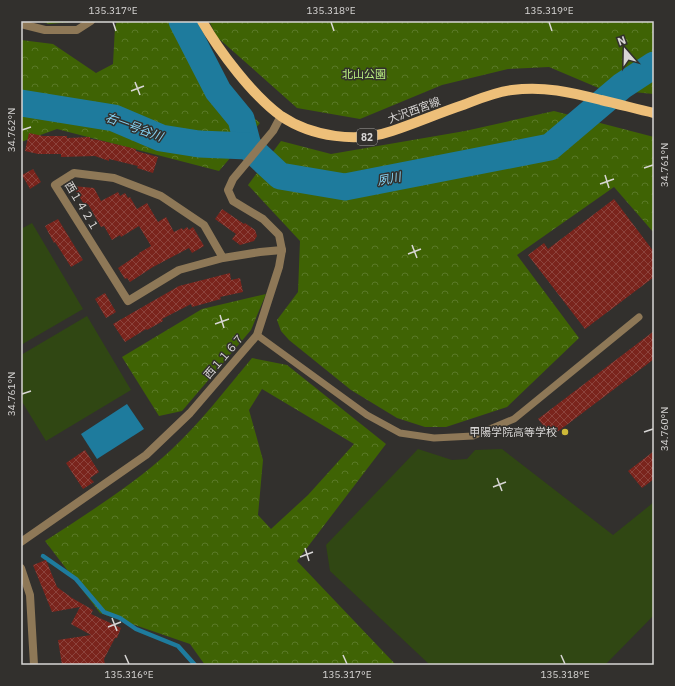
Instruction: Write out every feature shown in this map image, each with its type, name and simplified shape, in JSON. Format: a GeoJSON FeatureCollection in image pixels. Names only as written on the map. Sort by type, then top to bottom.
{"type":"FeatureCollection","features":[{"type":"Feature","properties":{"kind":"main road","name":"大沢西宮線"},"geometry":{"type":"LineString","coordinates":[[202,21],[208,32],[240,74],[261,98],[281,116],[300,126],[317,132],[338,136],[365,137],[379,135],[500,92],[538,88],[556,89],[653,113]]}},
{"type":"Feature","properties":{"kind":"street"},"geometry":{"type":"LineString","coordinates":[[21,24],[45,30],[77,30],[92,21]]}},
{"type":"Feature","properties":{"kind":"street"},"geometry":{"type":"LineString","coordinates":[[281,116],[273,131],[233,179],[228,190],[233,201],[263,219],[278,235],[282,250]]}},
{"type":"Feature","properties":{"kind":"street","name":"西１４２１"},"geometry":{"type":"LineString","coordinates":[[223,258],[204,224],[161,196],[114,178],[74,173],[55,185],[128,301],[179,270],[223,258],[282,250]]}},
{"type":"Feature","properties":{"kind":"street","name":"西１１６７"},"geometry":{"type":"LineString","coordinates":[[21,542],[146,455],[190,413],[257,335],[279,267],[282,250]]}},
{"type":"Feature","properties":{"kind":"street"},"geometry":{"type":"LineString","coordinates":[[21,568],[30,595],[34,665]]}},
{"type":"Feature","properties":{"kind":"lane"},"geometry":{"type":"LineString","coordinates":[[257,335],[367,415],[400,432],[434,438],[473,436],[514,419],[640,317]]}},
{"type":"Feature","properties":{"kind":"green space"},"geometry":{"type":"Polygon","coordinates":[[[39,21],[83,21],[49,24],[39,21]]]}},
{"type":"Feature","properties":{"kind":"green space"},"geometry":{"type":"Polygon","coordinates":[[[117,21],[186,21],[229,97],[260,123],[219,171],[57,129],[21,142],[21,40],[53,44],[96,73],[113,64],[115,27],[117,21]]]}},
{"type":"Feature","properties":{"kind":"green space","name":"北山公園"},"geometry":{"type":"Polygon","coordinates":[[[209,21],[654,21],[654,94],[601,89],[549,67],[508,69],[442,85],[360,119],[297,108],[217,37],[209,21]]]}},
{"type":"Feature","properties":{"kind":"green space"},"geometry":{"type":"Polygon","coordinates":[[[554,111],[654,137],[654,233],[614,187],[517,255],[579,338],[507,407],[446,427],[425,427],[397,418],[351,390],[289,340],[281,331],[277,320],[298,292],[300,241],[248,185],[281,141],[331,154],[465,131],[554,111]]]}},
{"type":"Feature","properties":{"kind":"green space"},"geometry":{"type":"Polygon","coordinates":[[[32,223],[83,309],[21,345],[21,229],[32,223]]]}},
{"type":"Feature","properties":{"kind":"green space"},"geometry":{"type":"Polygon","coordinates":[[[266,294],[251,330],[182,411],[159,416],[122,357],[202,309],[266,294]]]}},
{"type":"Feature","properties":{"kind":"green space"},"geometry":{"type":"Polygon","coordinates":[[[87,316],[131,390],[46,441],[21,400],[21,355],[87,316]]]}},
{"type":"Feature","properties":{"kind":"green space"},"geometry":{"type":"Polygon","coordinates":[[[252,358],[287,365],[386,444],[297,561],[396,665],[205,665],[190,644],[100,613],[45,541],[110,498],[171,450],[193,428],[252,358]],[[262,389],[249,410],[263,460],[258,515],[271,529],[308,495],[354,444],[262,389]]]}},
{"type":"Feature","properties":{"kind":"green space"},"geometry":{"type":"Polygon","coordinates":[[[418,449],[452,460],[467,459],[475,450],[502,449],[613,535],[654,502],[654,615],[605,665],[430,665],[330,571],[326,545],[418,449]]]}},
{"type":"Feature","properties":{"kind":"water"},"geometry":{"type":"Polygon","coordinates":[[[127,404],[144,429],[97,459],[81,434],[127,404]]]}},
{"type":"Feature","properties":{"kind":"building"},"geometry":{"type":"Polygon","coordinates":[[[29,133],[43,136],[67,136],[67,138],[90,137],[90,139],[136,149],[136,151],[158,157],[153,173],[137,168],[138,166],[109,159],[109,161],[95,156],[61,157],[61,154],[38,154],[25,151],[29,133]]]}},
{"type":"Feature","properties":{"kind":"building"},"geometry":{"type":"Polygon","coordinates":[[[33,169],[41,182],[30,189],[22,175],[33,169]]]}},
{"type":"Feature","properties":{"kind":"building"},"geometry":{"type":"Polygon","coordinates":[[[73,186],[94,188],[101,201],[118,192],[120,196],[125,193],[128,198],[130,197],[137,209],[147,203],[158,222],[166,217],[174,232],[182,228],[183,230],[187,227],[189,230],[193,227],[204,246],[192,253],[189,248],[153,267],[130,282],[127,278],[125,279],[118,268],[151,246],[139,226],[121,237],[120,235],[112,240],[104,226],[101,227],[88,204],[85,206],[73,186]]]}},
{"type":"Feature","properties":{"kind":"building"},"geometry":{"type":"Polygon","coordinates":[[[614,199],[654,252],[654,277],[585,329],[528,255],[544,243],[548,249],[614,199]]]}},
{"type":"Feature","properties":{"kind":"building"},"geometry":{"type":"Polygon","coordinates":[[[222,209],[255,230],[257,236],[254,241],[240,245],[232,239],[236,234],[215,219],[222,209]]]}},
{"type":"Feature","properties":{"kind":"building"},"geometry":{"type":"Polygon","coordinates":[[[58,219],[83,260],[71,267],[55,242],[54,243],[45,226],[58,219]]]}},
{"type":"Feature","properties":{"kind":"building"},"geometry":{"type":"Polygon","coordinates":[[[230,273],[231,280],[240,278],[243,292],[220,297],[221,299],[192,307],[191,304],[162,319],[163,321],[147,330],[146,329],[125,342],[113,324],[179,286],[230,273]]]}},
{"type":"Feature","properties":{"kind":"building"},"geometry":{"type":"Polygon","coordinates":[[[105,293],[116,312],[106,318],[95,299],[105,293]]]}},
{"type":"Feature","properties":{"kind":"building"},"geometry":{"type":"Polygon","coordinates":[[[654,331],[654,359],[552,436],[538,419],[654,331]]]}},
{"type":"Feature","properties":{"kind":"building"},"geometry":{"type":"Polygon","coordinates":[[[85,450],[99,472],[90,478],[94,482],[83,489],[66,463],[85,450]]]}},
{"type":"Feature","properties":{"kind":"building"},"geometry":{"type":"Polygon","coordinates":[[[654,451],[654,479],[642,488],[628,471],[654,451]]]}},
{"type":"Feature","properties":{"kind":"building"},"geometry":{"type":"Polygon","coordinates":[[[46,560],[57,587],[93,610],[91,614],[121,628],[117,638],[115,638],[104,659],[105,665],[62,665],[58,640],[91,635],[71,624],[80,607],[52,612],[33,565],[46,560]]]}},
{"type":"Feature","properties":{"kind":"waterway","name":"夙川"},"geometry":{"type":"LineString","coordinates":[[182,21],[218,91],[241,119],[248,146],[280,176],[345,187],[550,147],[622,86],[654,65]]}},
{"type":"Feature","properties":{"kind":"waterway","name":"右一号谷川"},"geometry":{"type":"LineString","coordinates":[[21,103],[114,118],[161,138],[199,144],[248,146]]}},
{"type":"Feature","properties":{"kind":"waterway"},"geometry":{"type":"LineString","coordinates":[[43,556],[76,579],[104,612],[120,618],[136,629],[178,646],[195,665]]}},
{"type":"Feature","properties":{"kind":"place","name":"甲陽学院高等学校"},"geometry":{"type":"Point","coordinates":[565,432]}}]}
